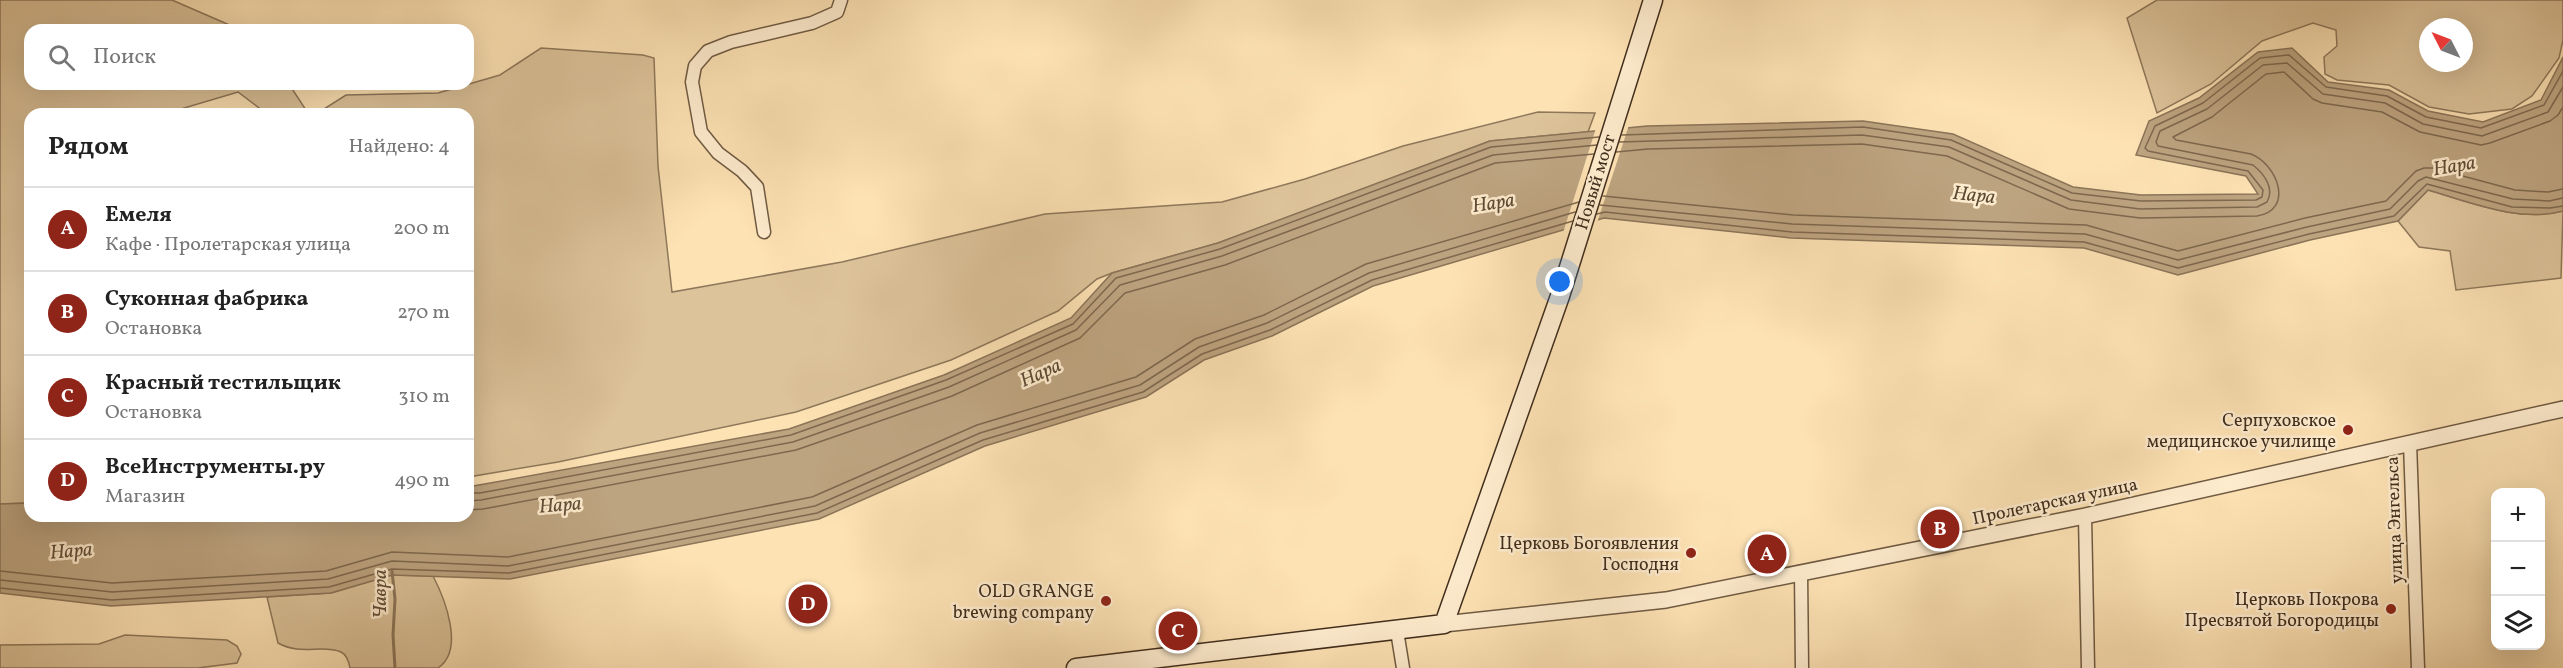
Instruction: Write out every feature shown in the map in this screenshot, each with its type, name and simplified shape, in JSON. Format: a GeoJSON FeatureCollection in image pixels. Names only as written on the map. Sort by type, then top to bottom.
{"type":"FeatureCollection","features":[{"type":"Feature","properties":{"kind":"main road","name":"Новый мост"},"geometry":{"type":"LineString","coordinates":[[1444,624],[1560,296],[1653,0]]}},
{"type":"Feature","properties":{"kind":"main road"},"geometry":{"type":"LineString","coordinates":[[1076,668],[1444,624]]}},
{"type":"Feature","properties":{"kind":"street"},"geometry":{"type":"LineString","coordinates":[[764,232],[757,187],[742,171],[718,153],[701,132],[692,82],[695,66],[708,51],[731,42],[820,20],[837,12],[841,0]]}},
{"type":"Feature","properties":{"kind":"street","name":"Пролетарская улица"},"geometry":{"type":"LineString","coordinates":[[1444,624],[1666,600],[2085,516],[2563,409]]}},
{"type":"Feature","properties":{"kind":"street","name":"улица Энгельса"},"geometry":{"type":"LineString","coordinates":[[2410,442],[2418,668]]}},
{"type":"Feature","properties":{"kind":"street"},"geometry":{"type":"LineString","coordinates":[[2085,516],[2088,668]]}},
{"type":"Feature","properties":{"kind":"street"},"geometry":{"type":"LineString","coordinates":[[1801,572],[1802,668]]}},
{"type":"Feature","properties":{"kind":"street"},"geometry":{"type":"LineString","coordinates":[[1397,631],[1403,668]]}},
{"type":"Feature","properties":{"kind":"shaded area"},"geometry":{"type":"Polygon","coordinates":[[[0,0],[172,0],[227,24],[24,24],[24,90],[293,90],[305,108],[259,108],[238,92],[184,108],[24,108],[24,503],[0,504],[0,0]]]}},
{"type":"Feature","properties":{"kind":"shaded area"},"geometry":{"type":"Polygon","coordinates":[[[2157,0],[2563,0],[2563,40],[2559,58],[2532,96],[2512,109],[2469,114],[2429,107],[2389,85],[2337,80],[2325,74],[2324,57],[2337,46],[2336,30],[2313,23],[2262,41],[2211,84],[2157,113],[2127,18],[2157,0]]]}},
{"type":"Feature","properties":{"kind":"shaded area"},"geometry":{"type":"Polygon","coordinates":[[[541,48],[643,55],[654,58],[658,166],[672,292],[842,262],[1045,214],[1222,202],[1305,179],[1403,146],[1538,112],[1595,113],[1588,132],[1490,141],[1218,243],[1112,273],[1097,279],[1058,311],[951,360],[796,412],[558,462],[474,476],[474,108],[325,108],[346,95],[474,90],[474,83],[500,75],[541,48]]]}},
{"type":"Feature","properties":{"kind":"shaded area"},"geometry":{"type":"Polygon","coordinates":[[[2428,190],[2512,213],[2546,214],[2563,211],[2561,278],[2456,290],[2450,251],[2419,247],[2398,221],[2428,190]]]}},
{"type":"Feature","properties":{"kind":"shaded area"},"geometry":{"type":"Polygon","coordinates":[[[392,575],[433,576],[447,610],[451,637],[446,660],[438,668],[350,668],[346,657],[341,652],[326,649],[295,649],[278,643],[267,597],[331,593],[392,575]]]}},
{"type":"Feature","properties":{"kind":"shaded area"},"geometry":{"type":"Polygon","coordinates":[[[125,635],[227,640],[237,646],[241,654],[237,663],[198,668],[0,668],[0,645],[99,644],[125,635]]]}},
{"type":"Feature","properties":{"kind":"water","name":"Нара"},"geometry":{"type":"Polygon","coordinates":[[[2292,48],[2328,82],[2389,90],[2428,111],[2483,122],[2541,100],[2563,57],[2563,211],[2546,214],[2512,213],[2428,190],[2398,221],[2310,240],[2178,275],[2084,248],[1791,238],[1604,218],[1373,286],[1272,336],[1204,360],[1146,397],[985,446],[819,519],[510,579],[392,575],[331,593],[111,606],[0,593],[0,504],[24,503],[24,522],[474,522],[474,486],[789,429],[944,375],[1071,318],[1112,273],[1218,243],[1490,141],[1647,126],[1863,121],[1953,134],[2073,187],[2141,195],[2258,194],[2246,176],[2136,155],[2149,121],[2199,98],[2258,52],[2292,48]]]}},
{"type":"Feature","properties":{"kind":"pier"},"geometry":{"type":"Polygon","coordinates":[[[1629,125],[1597,223],[1563,233],[1596,128],[1629,125]]]}},
{"type":"Feature","properties":{"kind":"waterway","name":"Чавра"},"geometry":{"type":"LineString","coordinates":[[392,571],[395,599],[393,635],[395,668]]}},
{"type":"Feature","properties":{"kind":"place","name":"Серпуховское медицинское училище"},"geometry":{"type":"Point","coordinates":[2348,430]}},
{"type":"Feature","properties":{"kind":"place","name":"Суконная фабрика"},"geometry":{"type":"Point","coordinates":[1940,529]}},
{"type":"Feature","properties":{"kind":"place","name":"Церковь Богоявления Господня"},"geometry":{"type":"Point","coordinates":[1691,553]}},
{"type":"Feature","properties":{"kind":"place","name":"Емеля"},"geometry":{"type":"Point","coordinates":[1767,554]}},
{"type":"Feature","properties":{"kind":"place","name":"OLD GRANGE brewing company"},"geometry":{"type":"Point","coordinates":[1106,601]}},
{"type":"Feature","properties":{"kind":"place","name":"ВсеИнструменты.ру"},"geometry":{"type":"Point","coordinates":[808,604]}},
{"type":"Feature","properties":{"kind":"place","name":"Церковь Покрова Пресвятой Богородицы"},"geometry":{"type":"Point","coordinates":[2391,609]}},
{"type":"Feature","properties":{"kind":"place","name":"Красный тестильщик"},"geometry":{"type":"Point","coordinates":[1178,631]}}]}
